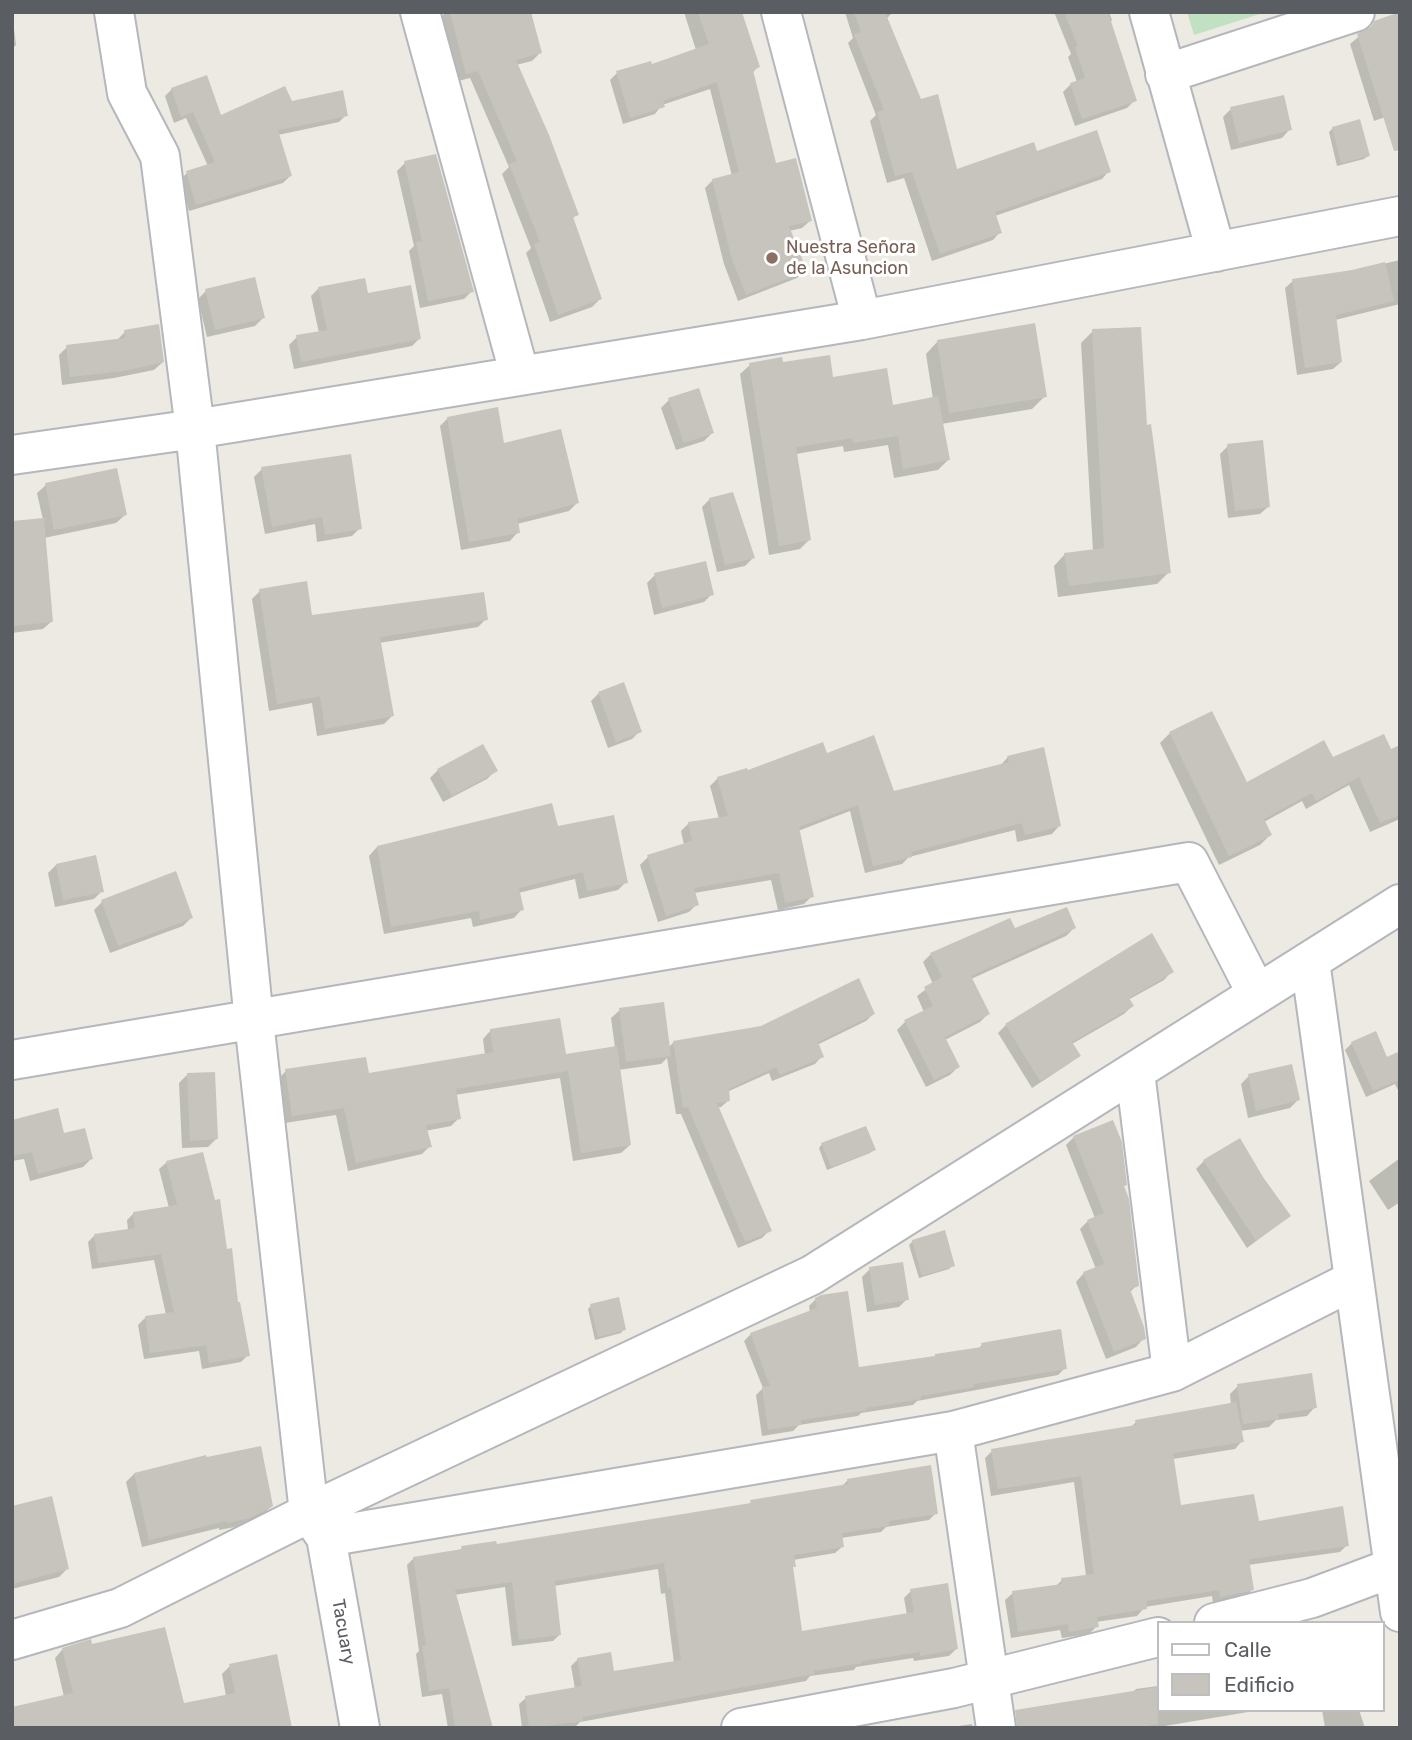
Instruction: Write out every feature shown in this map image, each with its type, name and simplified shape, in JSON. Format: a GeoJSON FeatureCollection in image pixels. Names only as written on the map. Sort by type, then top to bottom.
{"type":"FeatureCollection","features":[{"type":"Feature","properties":{"kind":"street","name":"Tacuary"},"geometry":{"type":"LineString","coordinates":[[114,12],[127,93],[160,156],[195,429],[254,1021],[318,1525],[360,1728]]}},
{"type":"Feature","properties":{"kind":"street"},"geometry":{"type":"LineString","coordinates":[[420,12],[520,376]]}},
{"type":"Feature","properties":{"kind":"street"},"geometry":{"type":"LineString","coordinates":[[781,12],[862,320]]}},
{"type":"Feature","properties":{"kind":"street"},"geometry":{"type":"LineString","coordinates":[[1149,12],[1216,251]]}},
{"type":"Feature","properties":{"kind":"street"},"geometry":{"type":"LineString","coordinates":[[1165,74],[1355,12]]}},
{"type":"Feature","properties":{"kind":"street"},"geometry":{"type":"LineString","coordinates":[[12,455],[195,429],[862,320],[1400,216]]}},
{"type":"Feature","properties":{"kind":"street"},"geometry":{"type":"LineString","coordinates":[[12,1060],[1189,862],[1257,994]]}},
{"type":"Feature","properties":{"kind":"street"},"geometry":{"type":"LineString","coordinates":[[12,1640],[120,1608],[318,1525],[812,1275],[1400,904]]}},
{"type":"Feature","properties":{"kind":"street"},"geometry":{"type":"LineString","coordinates":[[1310,961],[1397,1566],[1400,1612]]}},
{"type":"Feature","properties":{"kind":"street"},"geometry":{"type":"LineString","coordinates":[[1135,1072],[1172,1372]]}},
{"type":"Feature","properties":{"kind":"street"},"geometry":{"type":"LineString","coordinates":[[318,1525],[953,1431],[1172,1372],[1354,1280]]}},
{"type":"Feature","properties":{"kind":"street"},"geometry":{"type":"LineString","coordinates":[[953,1431],[996,1728]]}},
{"type":"Feature","properties":{"kind":"street"},"geometry":{"type":"LineString","coordinates":[[1222,1621],[1312,1598],[1397,1566]]}},
{"type":"Feature","properties":{"kind":"street"},"geometry":{"type":"LineString","coordinates":[[741,1728],[954,1688],[1156,1637]]}},
{"type":"Feature","properties":{"kind":"green space"},"geometry":{"type":"Polygon","coordinates":[[[1187,12],[1266,12],[1194,35],[1187,12]]]}},
{"type":"Feature","properties":{"kind":"building"},"geometry":{"type":"Polygon","coordinates":[[[450,12],[531,12],[542,53],[516,60],[549,135],[579,215],[573,217],[602,299],[558,315],[534,244],[540,242],[509,164],[517,161],[478,71],[466,74],[450,12]]]}},
{"type":"Feature","properties":{"kind":"building"},"geometry":{"type":"Polygon","coordinates":[[[698,12],[742,12],[760,67],[753,70],[776,163],[796,158],[812,221],[789,226],[807,271],[746,295],[731,256],[712,179],[739,172],[717,82],[663,101],[665,107],[630,118],[616,71],[651,61],[652,64],[709,44],[698,12]]]}},
{"type":"Feature","properties":{"kind":"building"},"geometry":{"type":"Polygon","coordinates":[[[854,12],[885,12],[921,99],[938,94],[957,169],[1034,142],[1037,151],[1097,130],[1111,172],[995,212],[1002,233],[940,254],[912,172],[895,176],[877,112],[884,110],[854,34],[861,32],[854,12]]]}},
{"type":"Feature","properties":{"kind":"building"},"geometry":{"type":"Polygon","coordinates":[[[1064,12],[1108,12],[1137,101],[1082,119],[1070,83],[1085,78],[1075,47],[1078,46],[1064,12]]]}},
{"type":"Feature","properties":{"kind":"building"},"geometry":{"type":"Polygon","coordinates":[[[1400,12],[1400,150],[1394,151],[1357,34],[1371,27],[1374,21],[1400,12]]]}},
{"type":"Feature","properties":{"kind":"building"},"geometry":{"type":"Polygon","coordinates":[[[207,75],[221,115],[285,86],[292,101],[343,90],[348,116],[278,130],[292,176],[196,205],[186,171],[215,162],[193,112],[181,117],[171,88],[207,75]]]}},
{"type":"Feature","properties":{"kind":"building"},"geometry":{"type":"Polygon","coordinates":[[[1284,95],[1292,130],[1239,143],[1230,107],[1284,95]]]}},
{"type":"Feature","properties":{"kind":"building"},"geometry":{"type":"Polygon","coordinates":[[[1360,119],[1370,156],[1341,163],[1332,127],[1360,119]]]}},
{"type":"Feature","properties":{"kind":"building"},"geometry":{"type":"Polygon","coordinates":[[[436,154],[474,292],[428,301],[416,242],[422,241],[404,161],[436,154]]]}},
{"type":"Feature","properties":{"kind":"building"},"geometry":{"type":"Polygon","coordinates":[[[1385,262],[1394,301],[1336,315],[1342,362],[1305,368],[1292,279],[1385,262]]]}},
{"type":"Feature","properties":{"kind":"building"},"geometry":{"type":"Polygon","coordinates":[[[255,277],[265,318],[215,330],[205,289],[255,277]]]}},
{"type":"Feature","properties":{"kind":"building"},"geometry":{"type":"Polygon","coordinates":[[[365,278],[368,293],[411,285],[421,339],[301,362],[296,335],[327,330],[318,287],[365,278]]]}},
{"type":"Feature","properties":{"kind":"building"},"geometry":{"type":"Polygon","coordinates":[[[1035,323],[1047,397],[949,413],[937,340],[1035,323]]]}},
{"type":"Feature","properties":{"kind":"building"},"geometry":{"type":"Polygon","coordinates":[[[159,324],[164,362],[123,371],[70,377],[66,345],[125,338],[124,330],[159,324]]]}},
{"type":"Feature","properties":{"kind":"building"},"geometry":{"type":"Polygon","coordinates":[[[1141,327],[1147,425],[1151,424],[1171,573],[1069,586],[1064,553],[1104,548],[1092,329],[1141,327]]]}},
{"type":"Feature","properties":{"kind":"building"},"geometry":{"type":"Polygon","coordinates":[[[830,355],[833,377],[887,368],[893,405],[938,396],[950,460],[903,469],[898,436],[853,443],[852,438],[796,447],[811,540],[779,546],[749,363],[782,357],[783,362],[830,355]]]}},
{"type":"Feature","properties":{"kind":"building"},"geometry":{"type":"Polygon","coordinates":[[[699,388],[714,433],[684,443],[668,398],[699,388]]]}},
{"type":"Feature","properties":{"kind":"building"},"geometry":{"type":"Polygon","coordinates":[[[498,407],[504,443],[561,429],[579,503],[518,519],[520,533],[469,542],[447,417],[498,407]]]}},
{"type":"Feature","properties":{"kind":"building"},"geometry":{"type":"Polygon","coordinates":[[[1263,440],[1270,507],[1235,511],[1227,444],[1263,440]]]}},
{"type":"Feature","properties":{"kind":"building"},"geometry":{"type":"Polygon","coordinates":[[[351,454],[362,529],[325,535],[322,517],[272,527],[261,467],[351,454]]]}},
{"type":"Feature","properties":{"kind":"building"},"geometry":{"type":"Polygon","coordinates":[[[117,468],[127,515],[54,530],[45,483],[117,468]]]}},
{"type":"Feature","properties":{"kind":"building"},"geometry":{"type":"Polygon","coordinates":[[[733,492],[755,558],[725,565],[709,498],[733,492]]]}},
{"type":"Feature","properties":{"kind":"building"},"geometry":{"type":"Polygon","coordinates":[[[44,518],[53,622],[12,626],[12,521],[44,518]]]}},
{"type":"Feature","properties":{"kind":"building"},"geometry":{"type":"Polygon","coordinates":[[[706,561],[714,595],[662,608],[654,573],[706,561]]]}},
{"type":"Feature","properties":{"kind":"building"},"geometry":{"type":"Polygon","coordinates":[[[307,581],[312,615],[484,592],[488,620],[380,637],[394,716],[325,729],[320,696],[277,704],[259,589],[307,581]]]}},
{"type":"Feature","properties":{"kind":"building"},"geometry":{"type":"Polygon","coordinates":[[[624,682],[642,732],[616,742],[598,692],[624,682]]]}},
{"type":"Feature","properties":{"kind":"building"},"geometry":{"type":"Polygon","coordinates":[[[1212,711],[1247,782],[1324,740],[1333,757],[1384,734],[1391,749],[1400,745],[1400,815],[1380,823],[1359,777],[1316,801],[1312,793],[1264,819],[1272,835],[1229,856],[1169,732],[1212,711]]]}},
{"type":"Feature","properties":{"kind":"building"},"geometry":{"type":"Polygon","coordinates":[[[874,735],[894,791],[1009,762],[1007,756],[1044,747],[1061,826],[1025,835],[1022,823],[911,852],[912,857],[873,866],[858,805],[799,827],[814,897],[785,903],[779,873],[694,888],[699,905],[666,916],[647,855],[692,841],[688,822],[728,816],[717,777],[747,768],[748,770],[823,742],[827,753],[874,735]]]}},
{"type":"Feature","properties":{"kind":"building"},"geometry":{"type":"Polygon","coordinates":[[[483,744],[498,771],[452,796],[437,769],[483,744]]]}},
{"type":"Feature","properties":{"kind":"building"},"geometry":{"type":"Polygon","coordinates":[[[552,803],[558,826],[614,815],[628,883],[587,891],[583,872],[519,888],[524,910],[480,920],[479,911],[391,927],[377,846],[552,803]]]}},
{"type":"Feature","properties":{"kind":"building"},"geometry":{"type":"Polygon","coordinates":[[[96,855],[104,892],[63,900],[56,864],[96,855]]]}},
{"type":"Feature","properties":{"kind":"building"},"geometry":{"type":"Polygon","coordinates":[[[176,871],[193,918],[118,946],[101,900],[176,871]]]}},
{"type":"Feature","properties":{"kind":"building"},"geometry":{"type":"Polygon","coordinates":[[[1067,907],[1076,928],[971,976],[990,1014],[945,1037],[960,1067],[934,1080],[904,1020],[933,1006],[924,987],[942,977],[930,953],[1010,918],[1015,928],[1067,907]]]}},
{"type":"Feature","properties":{"kind":"building"},"geometry":{"type":"Polygon","coordinates":[[[1152,933],[1174,972],[1129,998],[1134,1006],[1072,1042],[1081,1056],[1040,1081],[1005,1024],[1152,933]]]}},
{"type":"Feature","properties":{"kind":"building"},"geometry":{"type":"Polygon","coordinates":[[[859,978],[875,1014],[818,1042],[824,1057],[780,1075],[776,1067],[729,1089],[730,1101],[717,1103],[772,1231],[745,1242],[688,1107],[683,1108],[673,1041],[761,1026],[859,978]]]}},
{"type":"Feature","properties":{"kind":"building"},"geometry":{"type":"Polygon","coordinates":[[[664,1002],[671,1056],[626,1062],[619,1008],[664,1002]]]}},
{"type":"Feature","properties":{"kind":"building"},"geometry":{"type":"Polygon","coordinates":[[[560,1018],[566,1054],[617,1046],[631,1145],[581,1153],[568,1071],[456,1089],[461,1119],[426,1125],[432,1147],[356,1163],[344,1108],[292,1116],[285,1069],[366,1057],[369,1073],[493,1052],[490,1029],[560,1018]]]}},
{"type":"Feature","properties":{"kind":"building"},"geometry":{"type":"Polygon","coordinates":[[[1376,1031],[1387,1057],[1400,1051],[1400,1080],[1373,1091],[1351,1042],[1376,1031]]]}},
{"type":"Feature","properties":{"kind":"building"},"geometry":{"type":"Polygon","coordinates":[[[1292,1064],[1300,1100],[1256,1111],[1248,1074],[1292,1064]]]}},
{"type":"Feature","properties":{"kind":"building"},"geometry":{"type":"Polygon","coordinates":[[[215,1072],[218,1139],[190,1141],[187,1073],[215,1072]]]}},
{"type":"Feature","properties":{"kind":"building"},"geometry":{"type":"Polygon","coordinates":[[[58,1108],[64,1133],[85,1128],[93,1159],[38,1174],[32,1152],[12,1156],[12,1120],[58,1108]]]}},
{"type":"Feature","properties":{"kind":"building"},"geometry":{"type":"Polygon","coordinates":[[[1113,1120],[1122,1142],[1127,1185],[1124,1186],[1129,1199],[1139,1286],[1130,1289],[1146,1339],[1114,1352],[1083,1272],[1104,1264],[1087,1220],[1104,1213],[1073,1136],[1113,1120]]]}},
{"type":"Feature","properties":{"kind":"building"},"geometry":{"type":"Polygon","coordinates":[[[866,1126],[876,1150],[831,1167],[821,1143],[866,1126]]]}},
{"type":"Feature","properties":{"kind":"building"},"geometry":{"type":"Polygon","coordinates":[[[1240,1138],[1291,1216],[1256,1241],[1203,1160],[1240,1138]]]}},
{"type":"Feature","properties":{"kind":"building"},"geometry":{"type":"Polygon","coordinates":[[[203,1152],[215,1200],[220,1199],[227,1249],[232,1248],[238,1302],[250,1356],[209,1363],[206,1345],[150,1353],[145,1316],[174,1312],[161,1254],[98,1263],[94,1234],[135,1228],[133,1212],[177,1205],[166,1161],[203,1152]]]}},
{"type":"Feature","properties":{"kind":"building"},"geometry":{"type":"Polygon","coordinates":[[[945,1230],[955,1266],[922,1276],[912,1240],[945,1230]]]}},
{"type":"Feature","properties":{"kind":"building"},"geometry":{"type":"Polygon","coordinates":[[[903,1262],[909,1300],[875,1305],[869,1267],[903,1262]]]}},
{"type":"Feature","properties":{"kind":"building"},"geometry":{"type":"Polygon","coordinates":[[[848,1291],[859,1367],[935,1356],[982,1347],[981,1343],[1061,1329],[1067,1369],[973,1384],[974,1387],[921,1396],[921,1399],[801,1420],[801,1425],[768,1430],[762,1387],[770,1386],[750,1333],[817,1308],[815,1298],[821,1295],[848,1291]]]}},
{"type":"Feature","properties":{"kind":"building"},"geometry":{"type":"Polygon","coordinates":[[[619,1297],[626,1330],[598,1337],[590,1304],[619,1297]]]}},
{"type":"Feature","properties":{"kind":"building"},"geometry":{"type":"Polygon","coordinates":[[[1312,1373],[1317,1408],[1278,1414],[1279,1419],[1243,1424],[1237,1384],[1312,1373]]]}},
{"type":"Feature","properties":{"kind":"building"},"geometry":{"type":"Polygon","coordinates":[[[1236,1402],[1244,1442],[1173,1453],[1181,1505],[1254,1494],[1259,1521],[1343,1506],[1349,1546],[1249,1559],[1254,1590],[1220,1597],[1219,1590],[1146,1601],[1147,1609],[1097,1617],[1099,1627],[1069,1632],[1068,1624],[1018,1632],[1012,1591],[1062,1584],[1061,1578],[1094,1574],[1081,1476],[998,1489],[991,1449],[1136,1425],[1135,1420],[1236,1402]]]}},
{"type":"Feature","properties":{"kind":"building"},"geometry":{"type":"Polygon","coordinates":[[[261,1446],[273,1506],[250,1518],[227,1523],[226,1521],[149,1540],[134,1473],[206,1455],[207,1457],[261,1446]]]}},
{"type":"Feature","properties":{"kind":"building"},"geometry":{"type":"Polygon","coordinates":[[[931,1465],[938,1514],[889,1521],[889,1526],[842,1533],[844,1547],[794,1555],[796,1567],[793,1567],[802,1631],[914,1612],[910,1589],[948,1583],[958,1649],[920,1656],[920,1652],[862,1661],[814,1671],[814,1674],[582,1717],[583,1721],[529,1728],[525,1696],[582,1686],[577,1658],[611,1652],[614,1671],[681,1660],[671,1587],[668,1588],[664,1563],[555,1581],[561,1635],[519,1640],[512,1582],[455,1590],[493,1728],[455,1728],[449,1688],[429,1691],[422,1646],[426,1645],[413,1557],[462,1549],[461,1546],[496,1541],[497,1544],[751,1503],[750,1500],[848,1484],[847,1479],[931,1465]]]}},
{"type":"Feature","properties":{"kind":"building"},"geometry":{"type":"Polygon","coordinates":[[[52,1496],[69,1569],[12,1584],[12,1506],[52,1496]]]}},
{"type":"Feature","properties":{"kind":"building"},"geometry":{"type":"Polygon","coordinates":[[[165,1627],[184,1703],[235,1693],[229,1664],[277,1654],[292,1728],[12,1728],[12,1707],[73,1693],[62,1648],[91,1639],[92,1644],[165,1627]]]}},
{"type":"Feature","properties":{"kind":"building"},"geometry":{"type":"Polygon","coordinates":[[[1156,1687],[1158,1724],[1134,1728],[1017,1728],[1015,1710],[1156,1687]]]}},
{"type":"Feature","properties":{"kind":"place","name":"Nuestra Señora de la Asuncion"},"geometry":{"type":"Point","coordinates":[772,258]}}]}
